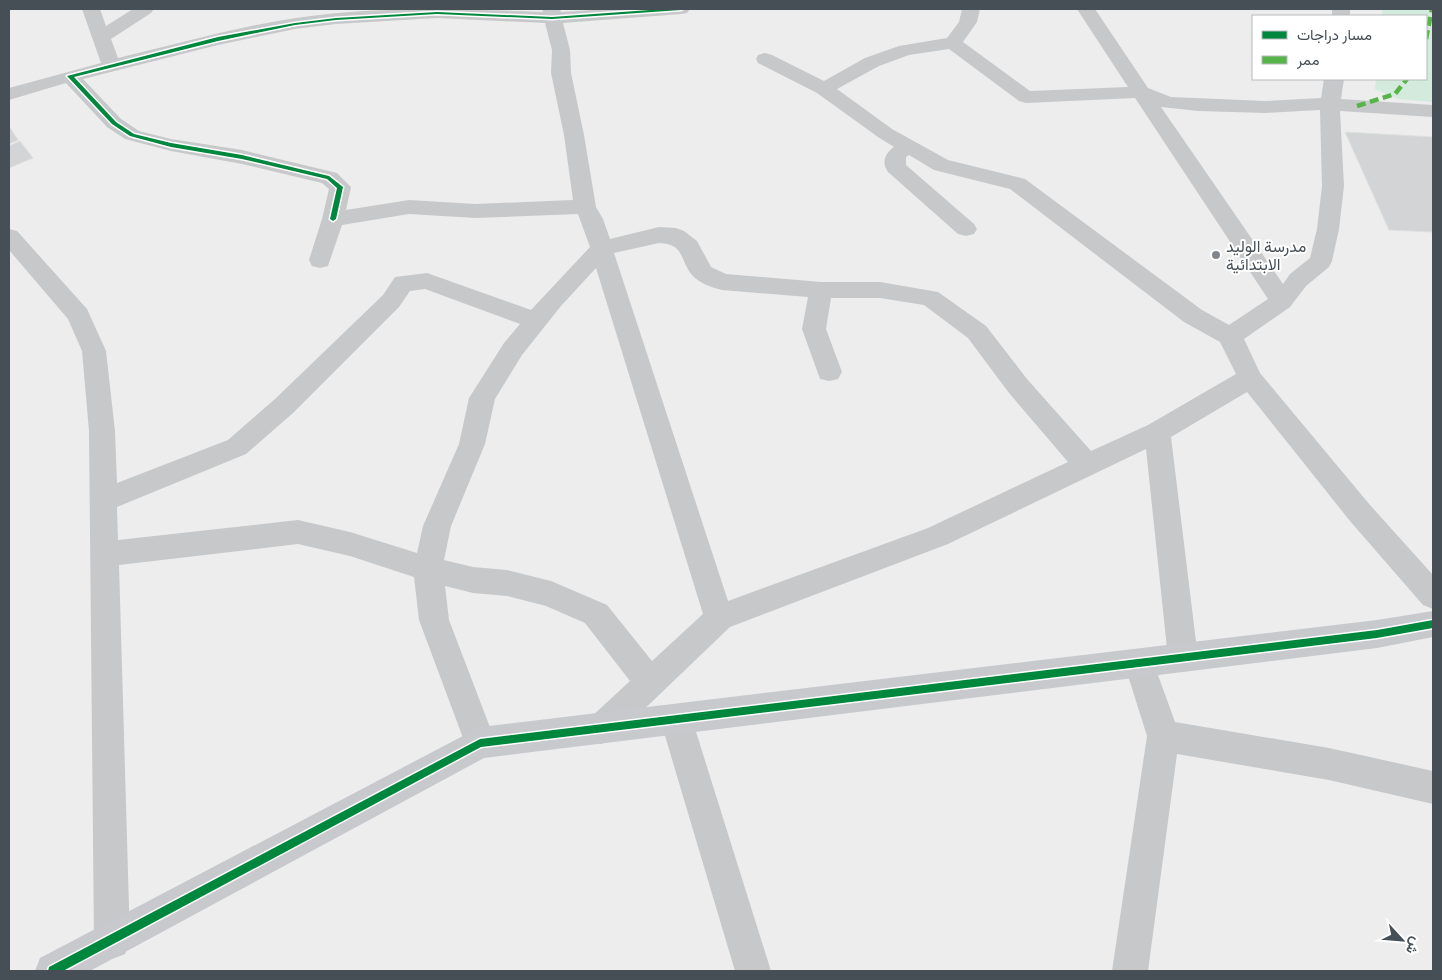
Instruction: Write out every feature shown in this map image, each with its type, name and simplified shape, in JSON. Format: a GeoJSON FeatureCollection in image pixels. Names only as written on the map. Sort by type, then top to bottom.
{"type":"FeatureCollection","features":[{"type":"Feature","properties":{"kind":"street"},"geometry":{"type":"LineString","coordinates":[[92,9],[112,67]]}},
{"type":"Feature","properties":{"kind":"street"},"geometry":{"type":"LineString","coordinates":[[102,37],[145,9]]}},
{"type":"Feature","properties":{"kind":"street"},"geometry":{"type":"LineString","coordinates":[[9,94],[70,76],[218,39],[295,24],[437,11],[551,13],[682,9]]}},
{"type":"Feature","properties":{"kind":"street"},"geometry":{"type":"LineString","coordinates":[[953,43],[968,22],[971,9]]}},
{"type":"Feature","properties":{"kind":"street"},"geometry":{"type":"LineString","coordinates":[[1086,9],[1282,301]]}},
{"type":"Feature","properties":{"kind":"street"},"geometry":{"type":"LineString","coordinates":[[551,13],[561,50],[561,73],[574,135],[585,206],[592,219],[720,618]]}},
{"type":"Feature","properties":{"kind":"street"},"geometry":{"type":"LineString","coordinates":[[824,89],[872,62],[906,50],[953,43],[1026,97],[1140,92],[1168,103],[1198,105],[1265,107],[1330,104],[1433,111]]}},
{"type":"Feature","properties":{"kind":"street"},"geometry":{"type":"LineString","coordinates":[[765,59],[824,89],[885,133],[941,165],[1017,184],[1193,316],[1230,336],[1250,378],[1360,513],[1433,596]]}},
{"type":"Feature","properties":{"kind":"street"},"geometry":{"type":"LineString","coordinates":[[70,76],[114,123],[132,135],[171,145],[250,159],[328,178],[340,187],[333,219],[320,260]]}},
{"type":"Feature","properties":{"kind":"street"},"geometry":{"type":"LineString","coordinates":[[1230,336],[1282,301],[1298,280],[1320,261],[1328,228],[1333,186],[1330,104],[1334,80]]}},
{"type":"Feature","properties":{"kind":"street"},"geometry":{"type":"LineString","coordinates":[[908,146],[896,155],[896,166],[966,229]]}},
{"type":"Feature","properties":{"kind":"street"},"geometry":{"type":"LineString","coordinates":[[333,219],[409,207],[475,211],[585,206]]}},
{"type":"Feature","properties":{"kind":"street"},"geometry":{"type":"LineString","coordinates":[[480,743],[434,620],[428,569],[437,526],[472,444],[482,398],[513,349],[601,249],[659,235],[676,236],[689,246],[702,272],[722,282],[821,290],[880,290],[930,298],[977,332],[1018,386],[1088,466]]}},
{"type":"Feature","properties":{"kind":"street"},"geometry":{"type":"LineString","coordinates":[[9,236],[78,315],[94,350],[102,431],[112,941]]}},
{"type":"Feature","properties":{"kind":"street"},"geometry":{"type":"LineString","coordinates":[[104,500],[237,447],[284,406],[391,301],[403,283],[427,281],[536,321]]}},
{"type":"Feature","properties":{"kind":"street"},"geometry":{"type":"LineString","coordinates":[[821,290],[814,329],[829,372]]}},
{"type":"Feature","properties":{"kind":"street"},"geometry":{"type":"LineString","coordinates":[[601,728],[720,618],[938,536],[1157,432],[1250,378]]}},
{"type":"Feature","properties":{"kind":"street"},"geometry":{"type":"LineString","coordinates":[[1157,432],[1183,658]]}},
{"type":"Feature","properties":{"kind":"street"},"geometry":{"type":"LineString","coordinates":[[105,554],[298,532],[350,544],[428,569],[473,580],[507,583],[551,594],[596,614],[650,682]]}},
{"type":"Feature","properties":{"kind":"street"},"geometry":{"type":"LineString","coordinates":[[56,970],[480,743],[1378,634],[1433,624]]}},
{"type":"Feature","properties":{"kind":"street"},"geometry":{"type":"LineString","coordinates":[[1130,971],[1163,736],[1139,663]]}},
{"type":"Feature","properties":{"kind":"street"},"geometry":{"type":"LineString","coordinates":[[676,720],[753,971]]}},
{"type":"Feature","properties":{"kind":"street"},"geometry":{"type":"LineString","coordinates":[[1163,736],[1329,764],[1433,788]]}},
{"type":"Feature","properties":{"kind":"green space"},"geometry":{"type":"Polygon","coordinates":[[[1382,9],[1433,9],[1433,102],[1398,99],[1375,89],[1376,80],[1427,80],[1427,15],[1382,15],[1382,9]]]}},
{"type":"Feature","properties":{"kind":"building"},"geometry":{"type":"Polygon","coordinates":[[[9,126],[18,140],[9,144],[9,126]]]}},
{"type":"Feature","properties":{"kind":"building"},"geometry":{"type":"Polygon","coordinates":[[[1345,132],[1433,137],[1433,232],[1389,230],[1345,132]]]}},
{"type":"Feature","properties":{"kind":"building"},"geometry":{"type":"Polygon","coordinates":[[[20,141],[33,158],[9,168],[9,146],[20,141]]]}},
{"type":"Feature","properties":{"kind":"marked path"},"geometry":{"type":"LineString","coordinates":[[1427,34],[1432,9]]}},
{"type":"Feature","properties":{"kind":"marked path"},"geometry":{"type":"LineString","coordinates":[[1357,106],[1395,94],[1406,80]]}},
{"type":"Feature","properties":{"kind":"cycle path"},"geometry":{"type":"LineString","coordinates":[[333,219],[340,187],[329,178],[242,157],[171,145],[132,135],[114,123],[70,76],[218,39],[295,24],[336,19],[437,13],[552,18],[681,9]]}},
{"type":"Feature","properties":{"kind":"cycle path"},"geometry":{"type":"LineString","coordinates":[[53,971],[480,743],[1377,634],[1433,624]]}},
{"type":"Feature","properties":{"kind":"place","name":"مدرسة الوليد الابتدائية"},"geometry":{"type":"Point","coordinates":[1216,255]}}]}
